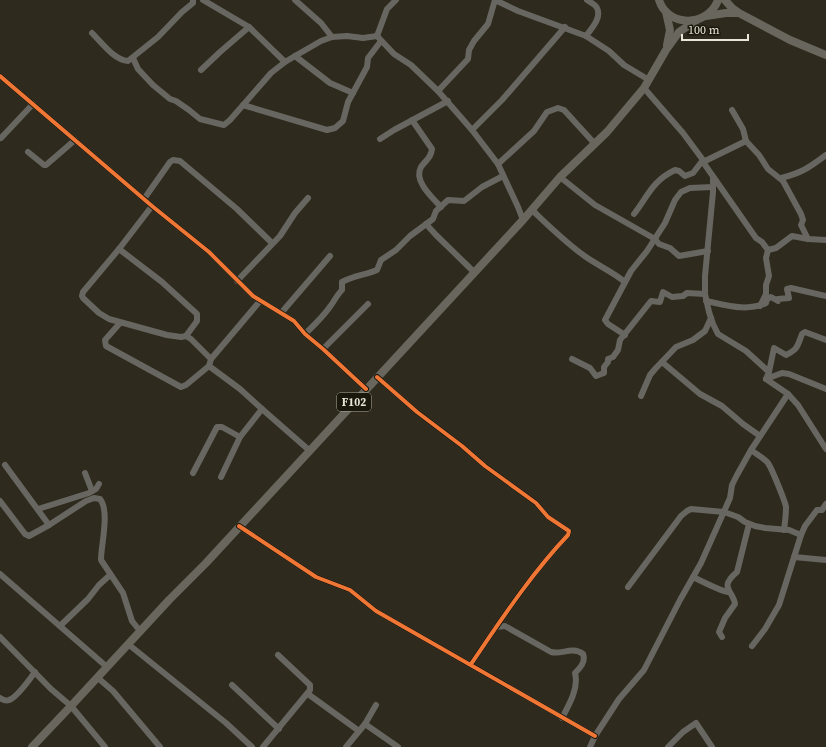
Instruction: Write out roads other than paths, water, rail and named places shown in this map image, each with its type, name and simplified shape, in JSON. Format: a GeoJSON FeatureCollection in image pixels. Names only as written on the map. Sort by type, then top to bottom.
{"type":"FeatureCollection","features":[{"type":"Feature","properties":{"kind":"main road"},"geometry":{"type":"LineString","coordinates":[[659,0],[665,11],[680,20],[689,21],[726,12],[739,13]]}},
{"type":"Feature","properties":{"kind":"main road"},"geometry":{"type":"LineString","coordinates":[[701,18],[711,11],[718,0]]}},
{"type":"Feature","properties":{"kind":"main road"},"geometry":{"type":"LineString","coordinates":[[725,0],[739,13],[790,40],[826,55]]}},
{"type":"Feature","properties":{"kind":"main road","name":"F102"},"geometry":{"type":"LineString","coordinates":[[665,11],[670,30],[666,50]]}},
{"type":"Feature","properties":{"kind":"main road","name":"F102"},"geometry":{"type":"LineString","coordinates":[[32,747],[310,451],[523,220],[560,177],[595,144],[644,88],[666,50],[679,32],[701,18]]}},
{"type":"Feature","properties":{"kind":"street"},"geometry":{"type":"LineString","coordinates":[[92,33],[112,53],[122,60],[128,61],[168,27],[193,3],[193,0]]}},
{"type":"Feature","properties":{"kind":"street"},"geometry":{"type":"LineString","coordinates":[[203,0],[250,28],[284,62]]}},
{"type":"Feature","properties":{"kind":"street"},"geometry":{"type":"LineString","coordinates":[[295,0],[321,23],[332,37]]}},
{"type":"Feature","properties":{"kind":"street"},"geometry":{"type":"LineString","coordinates":[[386,0],[394,2]]}},
{"type":"Feature","properties":{"kind":"street"},"geometry":{"type":"LineString","coordinates":[[438,91],[468,59],[469,50],[474,41],[488,24],[495,0],[518,11],[586,36],[609,51],[624,65],[649,80]]}},
{"type":"Feature","properties":{"kind":"street"},"geometry":{"type":"LineString","coordinates":[[586,36],[598,20],[598,10],[587,0]]}},
{"type":"Feature","properties":{"kind":"street"},"geometry":{"type":"LineString","coordinates":[[242,105],[326,130],[335,128],[342,121],[348,102],[365,72],[369,55],[379,38],[387,9],[394,2]]}},
{"type":"Feature","properties":{"kind":"street"},"geometry":{"type":"LineString","coordinates":[[472,130],[502,100],[564,27]]}},
{"type":"Feature","properties":{"kind":"street"},"geometry":{"type":"LineString","coordinates":[[201,70],[220,52],[250,28]]}},
{"type":"Feature","properties":{"kind":"street"},"geometry":{"type":"LineString","coordinates":[[133,58],[138,69],[153,85],[170,99],[176,101],[200,119],[224,125],[284,62],[321,41],[332,37],[347,36],[379,38],[394,54],[410,65],[438,91],[472,130],[498,164],[502,176],[515,199],[523,220]]}},
{"type":"Feature","properties":{"kind":"street"},"geometry":{"type":"LineString","coordinates":[[295,56],[330,83],[353,93]]}},
{"type":"Feature","properties":{"kind":"street"},"geometry":{"type":"LineString","coordinates":[[0,76],[152,206],[209,252],[237,281],[260,301],[282,312],[294,321],[305,334],[366,389]]}},
{"type":"Feature","properties":{"kind":"street"},"geometry":{"type":"LineString","coordinates":[[644,88],[683,133],[756,238],[762,242],[768,250]]}},
{"type":"Feature","properties":{"kind":"street"},"geometry":{"type":"LineString","coordinates":[[380,139],[412,120],[448,102]]}},
{"type":"Feature","properties":{"kind":"street"},"geometry":{"type":"LineString","coordinates":[[1,138],[33,104]]}},
{"type":"Feature","properties":{"kind":"street"},"geometry":{"type":"LineString","coordinates":[[498,164],[534,131],[547,112],[558,108],[564,110],[595,144]]}},
{"type":"Feature","properties":{"kind":"street"},"geometry":{"type":"LineString","coordinates":[[732,110],[743,129],[746,141],[759,155],[768,169],[783,181],[801,214],[803,220],[801,225],[808,239]]}},
{"type":"Feature","properties":{"kind":"street"},"geometry":{"type":"LineString","coordinates":[[412,120],[432,149],[432,154],[420,170],[420,180],[426,190],[441,207]]}},
{"type":"Feature","properties":{"kind":"street"},"geometry":{"type":"LineString","coordinates":[[28,152],[46,165],[75,140]]}},
{"type":"Feature","properties":{"kind":"street"},"geometry":{"type":"LineString","coordinates":[[634,214],[642,204],[647,193],[660,178],[675,170],[679,171],[685,176],[693,173],[703,161],[746,141]]}},
{"type":"Feature","properties":{"kind":"street"},"geometry":{"type":"LineString","coordinates":[[780,178],[796,175],[809,168],[826,155]]}},
{"type":"Feature","properties":{"kind":"street"},"geometry":{"type":"LineString","coordinates":[[144,199],[170,162],[172,160],[180,161],[237,209],[272,243]]}},
{"type":"Feature","properties":{"kind":"street"},"geometry":{"type":"LineString","coordinates":[[305,334],[320,320],[331,306],[337,295],[342,290],[342,282],[377,270],[381,260],[396,250],[410,236],[433,219],[436,211],[448,200],[464,201],[482,187],[502,176]]}},
{"type":"Feature","properties":{"kind":"street"},"geometry":{"type":"LineString","coordinates":[[560,177],[595,205],[655,239],[659,244],[670,248],[679,256],[708,251]]}},
{"type":"Feature","properties":{"kind":"street"},"geometry":{"type":"LineString","coordinates":[[714,178],[705,276],[706,301],[718,334],[746,351],[770,372]]}},
{"type":"Feature","properties":{"kind":"street"},"geometry":{"type":"LineString","coordinates":[[625,335],[608,324],[605,320],[631,271],[655,239],[665,223],[675,200],[681,192],[690,188],[713,187]]}},
{"type":"Feature","properties":{"kind":"street"},"geometry":{"type":"LineString","coordinates":[[237,281],[280,236],[295,213],[308,198]]}},
{"type":"Feature","properties":{"kind":"street"},"geometry":{"type":"LineString","coordinates":[[152,206],[83,292],[82,296],[99,313],[109,319],[167,335],[181,337],[186,336],[211,359]]}},
{"type":"Feature","properties":{"kind":"street"},"geometry":{"type":"LineString","coordinates":[[532,210],[564,241],[599,266],[615,274],[625,282]]}},
{"type":"Feature","properties":{"kind":"street"},"geometry":{"type":"LineString","coordinates":[[426,224],[474,272]]}},
{"type":"Feature","properties":{"kind":"street"},"geometry":{"type":"LineString","coordinates":[[768,250],[776,248],[792,236],[826,240]]}},
{"type":"Feature","properties":{"kind":"street"},"geometry":{"type":"LineString","coordinates":[[119,249],[162,282],[196,314],[197,321],[186,336]]}},
{"type":"Feature","properties":{"kind":"street"},"geometry":{"type":"LineString","coordinates":[[760,306],[766,294],[766,285],[769,276],[766,258],[768,250]]}},
{"type":"Feature","properties":{"kind":"street"},"geometry":{"type":"LineString","coordinates":[[282,312],[330,256]]}},
{"type":"Feature","properties":{"kind":"street"},"geometry":{"type":"LineString","coordinates":[[706,301],[751,308],[766,303],[767,299],[771,297],[778,301],[778,299],[789,298],[787,289],[791,288],[826,296]]}},
{"type":"Feature","properties":{"kind":"street"},"geometry":{"type":"LineString","coordinates":[[572,359],[590,368],[596,376],[604,372],[604,367],[608,362],[608,359],[613,357],[618,350],[620,340],[651,301],[660,302],[663,292],[672,297],[683,296],[687,293],[705,294]]}},
{"type":"Feature","properties":{"kind":"street"},"geometry":{"type":"LineString","coordinates":[[120,323],[105,340],[106,346],[181,387],[186,385],[209,366],[211,359],[260,301]]}},
{"type":"Feature","properties":{"kind":"street"},"geometry":{"type":"LineString","coordinates":[[323,349],[368,304]]}},
{"type":"Feature","properties":{"kind":"street"},"geometry":{"type":"LineString","coordinates":[[641,396],[650,375],[676,347],[693,340],[705,331],[711,318]]}},
{"type":"Feature","properties":{"kind":"street"},"geometry":{"type":"LineString","coordinates":[[766,379],[770,372],[774,348],[786,355],[792,353],[797,348],[802,334],[805,332],[826,340]]}},
{"type":"Feature","properties":{"kind":"street"},"geometry":{"type":"LineString","coordinates":[[662,362],[700,394],[722,406],[760,436]]}},
{"type":"Feature","properties":{"kind":"street"},"geometry":{"type":"LineString","coordinates":[[209,366],[240,389],[310,451]]}},
{"type":"Feature","properties":{"kind":"street"},"geometry":{"type":"LineString","coordinates":[[766,379],[782,373],[789,374],[826,389]]}},
{"type":"Feature","properties":{"kind":"street"},"geometry":{"type":"LineString","coordinates":[[377,377],[417,412],[462,446],[485,466],[536,503],[548,517],[568,531],[568,535],[548,556],[471,664]]}},
{"type":"Feature","properties":{"kind":"street"},"geometry":{"type":"LineString","coordinates":[[766,379],[788,394],[798,405],[826,449]]}},
{"type":"Feature","properties":{"kind":"street"},"geometry":{"type":"LineString","coordinates":[[590,747],[595,736],[623,694],[644,670],[680,600],[694,577],[730,498],[732,485],[751,450],[788,394]]}},
{"type":"Feature","properties":{"kind":"street"},"geometry":{"type":"LineString","coordinates":[[221,477],[240,437],[262,409]]}},
{"type":"Feature","properties":{"kind":"street"},"geometry":{"type":"LineString","coordinates":[[193,473],[217,427],[222,427],[240,437]]}},
{"type":"Feature","properties":{"kind":"street"},"geometry":{"type":"LineString","coordinates":[[751,450],[768,464],[785,502],[786,508],[784,530]]}},
{"type":"Feature","properties":{"kind":"street"},"geometry":{"type":"LineString","coordinates":[[5,465],[49,525]]}},
{"type":"Feature","properties":{"kind":"street"},"geometry":{"type":"LineString","coordinates":[[86,473],[92,491]]}},
{"type":"Feature","properties":{"kind":"street"},"geometry":{"type":"LineString","coordinates":[[38,508],[92,491],[96,489],[99,484]]}},
{"type":"Feature","properties":{"kind":"street"},"geometry":{"type":"LineString","coordinates":[[0,501],[25,534],[29,536],[86,501],[94,498],[100,499],[103,504],[104,514],[101,560],[123,593],[132,621],[140,631]]}},
{"type":"Feature","properties":{"kind":"street"},"geometry":{"type":"LineString","coordinates":[[752,646],[779,605],[805,526],[814,513],[817,510],[822,510],[826,504]]}},
{"type":"Feature","properties":{"kind":"street"},"geometry":{"type":"LineString","coordinates":[[628,587],[666,534],[687,511],[692,509],[724,512],[738,517],[749,524],[764,528],[789,530],[801,535]]}},
{"type":"Feature","properties":{"kind":"street"},"geometry":{"type":"LineString","coordinates":[[694,577],[705,584],[724,592],[728,588],[731,577],[737,572],[749,524]]}},
{"type":"Feature","properties":{"kind":"street"},"geometry":{"type":"LineString","coordinates":[[239,526],[316,577],[350,590],[376,611],[595,736]]}},
{"type":"Feature","properties":{"kind":"street"},"geometry":{"type":"LineString","coordinates":[[794,557],[826,560]]}},
{"type":"Feature","properties":{"kind":"street"},"geometry":{"type":"LineString","coordinates":[[0,574],[107,667]]}},
{"type":"Feature","properties":{"kind":"street"},"geometry":{"type":"LineString","coordinates":[[60,626],[110,575]]}},
{"type":"Feature","properties":{"kind":"street"},"geometry":{"type":"LineString","coordinates":[[722,637],[719,632],[723,621],[735,604],[728,588]]}},
{"type":"Feature","properties":{"kind":"street"},"geometry":{"type":"LineString","coordinates":[[496,627],[505,626],[551,652],[557,653],[573,650],[583,654],[581,668],[575,673],[576,679],[572,698],[562,718]]}},
{"type":"Feature","properties":{"kind":"street"},"geometry":{"type":"LineString","coordinates":[[0,637],[51,689],[71,706],[105,747]]}},
{"type":"Feature","properties":{"kind":"street"},"geometry":{"type":"LineString","coordinates":[[128,644],[226,723],[252,747]]}},
{"type":"Feature","properties":{"kind":"street"},"geometry":{"type":"LineString","coordinates":[[263,747],[310,690],[310,685],[278,655]]}},
{"type":"Feature","properties":{"kind":"street"},"geometry":{"type":"LineString","coordinates":[[0,698],[3,700],[9,700],[15,696],[35,672]]}},
{"type":"Feature","properties":{"kind":"street"},"geometry":{"type":"LineString","coordinates":[[98,678],[113,691],[160,747]]}},
{"type":"Feature","properties":{"kind":"street"},"geometry":{"type":"LineString","coordinates":[[232,685],[278,729]]}},
{"type":"Feature","properties":{"kind":"street"},"geometry":{"type":"LineString","coordinates":[[308,694],[359,731]]}},
{"type":"Feature","properties":{"kind":"street"},"geometry":{"type":"LineString","coordinates":[[346,747],[365,724],[376,705]]}},
{"type":"Feature","properties":{"kind":"street"},"geometry":{"type":"LineString","coordinates":[[668,747],[683,732],[696,723],[712,747]]}},
{"type":"Feature","properties":{"kind":"street"},"geometry":{"type":"LineString","coordinates":[[365,724],[398,747]]}}]}
